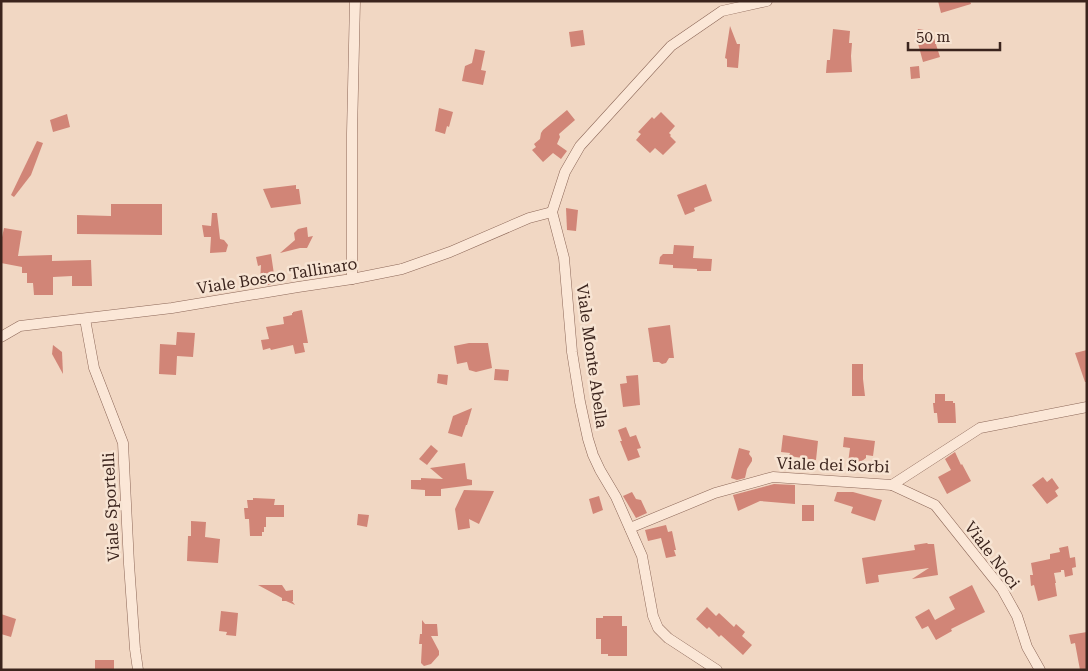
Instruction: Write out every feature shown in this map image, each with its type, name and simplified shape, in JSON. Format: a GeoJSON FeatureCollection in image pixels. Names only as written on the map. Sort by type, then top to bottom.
{"type":"FeatureCollection","features":[{"type":"Feature","properties":{"kind":"street"},"geometry":{"type":"LineString","coordinates":[[352,279],[352,133],[355,1]]}},
{"type":"Feature","properties":{"kind":"street"},"geometry":{"type":"LineString","coordinates":[[552,212],[565,172],[580,146],[671,46],[722,11],[767,1]]}},
{"type":"Feature","properties":{"kind":"street","name":"Viale Bosco Tallinaro"},"geometry":{"type":"LineString","coordinates":[[1,337],[20,326],[172,308],[352,279],[402,269],[450,252],[529,218],[552,212]]}},
{"type":"Feature","properties":{"kind":"street","name":"Viale Monte Abella"},"geometry":{"type":"LineString","coordinates":[[552,212],[564,258],[572,352],[580,402],[593,455],[616,497],[642,556],[653,616],[658,628],[668,638],[717,670]]}},
{"type":"Feature","properties":{"kind":"street","name":"Viale Sportelli"},"geometry":{"type":"LineString","coordinates":[[85,319],[94,368],[123,443],[135,649],[138,670]]}},
{"type":"Feature","properties":{"kind":"street","name":"Viale dei Sorbi"},"geometry":{"type":"LineString","coordinates":[[630,528],[715,493],[773,477],[892,485],[980,428],[1087,407]]}},
{"type":"Feature","properties":{"kind":"street","name":"Viale Noci"},"geometry":{"type":"LineString","coordinates":[[892,485],[934,505],[1002,589],[1017,616],[1027,647],[1040,670]]}},
{"type":"Feature","properties":{"kind":"building"},"geometry":{"type":"Polygon","coordinates":[[[938,1],[970,1],[971,4],[941,13],[938,1]]]}},
{"type":"Feature","properties":{"kind":"building"},"geometry":{"type":"Polygon","coordinates":[[[730,26],[737,44],[740,44],[738,68],[727,67],[727,59],[725,58],[730,26]]]}},
{"type":"Feature","properties":{"kind":"building"},"geometry":{"type":"Polygon","coordinates":[[[833,29],[850,31],[849,43],[852,43],[852,72],[826,73],[827,60],[830,60],[833,29]]]}},
{"type":"Feature","properties":{"kind":"building"},"geometry":{"type":"Polygon","coordinates":[[[918,29],[924,30],[929,36],[933,35],[940,57],[923,62],[916,36],[918,29]]]}},
{"type":"Feature","properties":{"kind":"building"},"geometry":{"type":"Polygon","coordinates":[[[583,30],[585,45],[571,47],[569,32],[583,30]]]}},
{"type":"Feature","properties":{"kind":"building"},"geometry":{"type":"Polygon","coordinates":[[[475,49],[485,51],[481,70],[486,71],[483,85],[462,81],[465,66],[472,63],[475,49]]]}},
{"type":"Feature","properties":{"kind":"building"},"geometry":{"type":"Polygon","coordinates":[[[919,66],[920,78],[911,79],[910,67],[919,66]]]}},
{"type":"Feature","properties":{"kind":"building"},"geometry":{"type":"Polygon","coordinates":[[[439,108],[453,112],[445,134],[435,131],[439,108]]]}},
{"type":"Feature","properties":{"kind":"building"},"geometry":{"type":"Polygon","coordinates":[[[567,110],[575,120],[559,134],[560,137],[557,144],[567,151],[561,159],[553,153],[543,162],[532,150],[536,147],[534,144],[540,139],[543,130],[567,110]]]}},
{"type":"Feature","properties":{"kind":"building"},"geometry":{"type":"Polygon","coordinates":[[[661,112],[675,126],[669,133],[676,142],[663,155],[655,148],[650,153],[636,140],[641,134],[638,132],[652,117],[654,119],[661,112]]]}},
{"type":"Feature","properties":{"kind":"building"},"geometry":{"type":"Polygon","coordinates":[[[67,114],[70,127],[53,132],[50,120],[67,114]]]}},
{"type":"Feature","properties":{"kind":"building"},"geometry":{"type":"Polygon","coordinates":[[[37,141],[43,143],[31,175],[14,197],[11,195],[37,141]]]}},
{"type":"Feature","properties":{"kind":"building"},"geometry":{"type":"Polygon","coordinates":[[[706,184],[712,201],[694,208],[695,211],[685,215],[677,195],[706,184]]]}},
{"type":"Feature","properties":{"kind":"building"},"geometry":{"type":"Polygon","coordinates":[[[296,185],[296,189],[299,189],[301,204],[271,208],[263,189],[296,185]]]}},
{"type":"Feature","properties":{"kind":"building"},"geometry":{"type":"Polygon","coordinates":[[[111,204],[162,204],[162,235],[77,234],[77,215],[111,216],[111,204]]]}},
{"type":"Feature","properties":{"kind":"building"},"geometry":{"type":"Polygon","coordinates":[[[566,208],[578,210],[576,231],[567,230],[566,208]]]}},
{"type":"Feature","properties":{"kind":"building"},"geometry":{"type":"Polygon","coordinates":[[[212,213],[217,213],[220,239],[224,240],[228,245],[226,252],[210,253],[211,237],[204,237],[202,225],[211,226],[212,213]]]}},
{"type":"Feature","properties":{"kind":"building"},"geometry":{"type":"Polygon","coordinates":[[[307,227],[308,237],[313,236],[307,248],[280,253],[295,240],[294,233],[298,229],[307,227]]]}},
{"type":"Feature","properties":{"kind":"building"},"geometry":{"type":"Polygon","coordinates":[[[4,228],[22,231],[18,256],[52,255],[52,261],[91,260],[92,286],[72,286],[72,276],[53,277],[53,295],[34,295],[33,283],[27,283],[27,273],[22,273],[22,267],[1,263],[1,242],[4,228]]]}},
{"type":"Feature","properties":{"kind":"building"},"geometry":{"type":"Polygon","coordinates":[[[674,245],[694,246],[693,258],[712,259],[711,271],[673,268],[673,265],[659,264],[660,257],[663,254],[673,254],[674,245]]]}},
{"type":"Feature","properties":{"kind":"building"},"geometry":{"type":"Polygon","coordinates":[[[271,254],[275,281],[268,285],[260,281],[261,265],[258,266],[256,257],[271,254]]]}},
{"type":"Feature","properties":{"kind":"building"},"geometry":{"type":"Polygon","coordinates":[[[302,310],[308,343],[303,343],[305,352],[295,354],[293,345],[263,350],[261,340],[269,339],[266,327],[284,324],[283,317],[302,310]]]}},
{"type":"Feature","properties":{"kind":"building"},"geometry":{"type":"Polygon","coordinates":[[[670,325],[674,358],[669,358],[666,363],[662,364],[653,362],[648,328],[670,325]]]}},
{"type":"Feature","properties":{"kind":"building"},"geometry":{"type":"Polygon","coordinates":[[[177,332],[195,333],[193,357],[177,356],[176,375],[159,374],[160,344],[176,345],[177,332]]]}},
{"type":"Feature","properties":{"kind":"building"},"geometry":{"type":"Polygon","coordinates":[[[469,343],[488,343],[492,368],[476,372],[469,370],[467,362],[457,364],[454,346],[469,343]]]}},
{"type":"Feature","properties":{"kind":"building"},"geometry":{"type":"Polygon","coordinates":[[[53,345],[62,352],[63,374],[52,354],[53,345]]]}},
{"type":"Feature","properties":{"kind":"building"},"geometry":{"type":"Polygon","coordinates":[[[1087,350],[1087,382],[1085,382],[1075,353],[1087,350]]]}},
{"type":"Feature","properties":{"kind":"building"},"geometry":{"type":"Polygon","coordinates":[[[852,364],[863,364],[865,396],[852,396],[852,364]]]}},
{"type":"Feature","properties":{"kind":"building"},"geometry":{"type":"Polygon","coordinates":[[[495,369],[509,370],[508,381],[494,380],[495,369]]]}},
{"type":"Feature","properties":{"kind":"building"},"geometry":{"type":"Polygon","coordinates":[[[438,374],[448,375],[447,385],[437,383],[438,374]]]}},
{"type":"Feature","properties":{"kind":"building"},"geometry":{"type":"Polygon","coordinates":[[[638,375],[640,405],[623,407],[620,384],[627,383],[626,376],[638,375]]]}},
{"type":"Feature","properties":{"kind":"building"},"geometry":{"type":"Polygon","coordinates":[[[935,394],[945,394],[945,401],[953,401],[955,403],[956,423],[938,423],[937,413],[934,413],[933,403],[935,403],[935,394]]]}},
{"type":"Feature","properties":{"kind":"building"},"geometry":{"type":"Polygon","coordinates":[[[472,408],[462,437],[448,433],[453,416],[472,408]]]}},
{"type":"Feature","properties":{"kind":"building"},"geometry":{"type":"Polygon","coordinates":[[[626,427],[630,437],[636,435],[641,448],[637,449],[640,457],[628,461],[618,430],[626,427]]]}},
{"type":"Feature","properties":{"kind":"building"},"geometry":{"type":"Polygon","coordinates":[[[783,435],[818,441],[816,460],[789,456],[790,453],[781,452],[783,435]]]}},
{"type":"Feature","properties":{"kind":"building"},"geometry":{"type":"Polygon","coordinates":[[[844,437],[875,441],[873,456],[866,455],[866,458],[859,463],[848,463],[850,448],[843,447],[844,437]]]}},
{"type":"Feature","properties":{"kind":"building"},"geometry":{"type":"Polygon","coordinates":[[[431,445],[438,451],[427,465],[419,459],[431,445]]]}},
{"type":"Feature","properties":{"kind":"building"},"geometry":{"type":"Polygon","coordinates":[[[739,448],[750,451],[749,454],[752,461],[747,469],[745,478],[737,480],[731,478],[739,448]]]}},
{"type":"Feature","properties":{"kind":"building"},"geometry":{"type":"Polygon","coordinates":[[[955,452],[971,481],[947,494],[938,477],[951,470],[945,459],[955,452]]]}},
{"type":"Feature","properties":{"kind":"building"},"geometry":{"type":"Polygon","coordinates":[[[465,463],[467,479],[472,480],[472,485],[441,489],[441,496],[425,496],[425,490],[411,489],[411,480],[421,480],[421,478],[443,479],[430,468],[465,463]]]}},
{"type":"Feature","properties":{"kind":"building"},"geometry":{"type":"Polygon","coordinates":[[[1043,477],[1047,482],[1052,478],[1059,488],[1055,491],[1058,496],[1047,504],[1032,485],[1043,477]]]}},
{"type":"Feature","properties":{"kind":"building"},"geometry":{"type":"Polygon","coordinates":[[[774,484],[795,485],[795,504],[760,501],[738,511],[733,495],[774,484]]]}},
{"type":"Feature","properties":{"kind":"building"},"geometry":{"type":"Polygon","coordinates":[[[464,490],[494,491],[479,524],[469,519],[470,528],[458,530],[455,509],[464,490]]]}},
{"type":"Feature","properties":{"kind":"building"},"geometry":{"type":"Polygon","coordinates":[[[632,492],[636,499],[641,500],[647,513],[636,518],[623,496],[632,492]]]}},
{"type":"Feature","properties":{"kind":"building"},"geometry":{"type":"Polygon","coordinates":[[[837,492],[853,492],[882,500],[875,521],[851,513],[853,507],[834,501],[837,492]]]}},
{"type":"Feature","properties":{"kind":"building"},"geometry":{"type":"Polygon","coordinates":[[[599,496],[603,510],[593,514],[589,499],[599,496]]]}},
{"type":"Feature","properties":{"kind":"building"},"geometry":{"type":"Polygon","coordinates":[[[253,498],[275,499],[274,505],[284,505],[284,517],[266,517],[266,527],[264,527],[262,536],[250,536],[249,519],[245,519],[244,508],[248,508],[247,500],[253,500],[253,498]]]}},
{"type":"Feature","properties":{"kind":"building"},"geometry":{"type":"Polygon","coordinates":[[[802,505],[814,505],[814,521],[802,521],[802,505]]]}},
{"type":"Feature","properties":{"kind":"building"},"geometry":{"type":"Polygon","coordinates":[[[358,514],[369,515],[367,527],[357,525],[358,514]]]}},
{"type":"Feature","properties":{"kind":"building"},"geometry":{"type":"Polygon","coordinates":[[[191,521],[206,522],[205,537],[220,539],[218,563],[187,561],[191,521]]]}},
{"type":"Feature","properties":{"kind":"building"},"geometry":{"type":"Polygon","coordinates":[[[666,525],[668,532],[672,531],[676,556],[666,558],[661,538],[648,541],[645,530],[666,525]]]}},
{"type":"Feature","properties":{"kind":"building"},"geometry":{"type":"Polygon","coordinates":[[[934,544],[938,575],[912,579],[929,568],[878,575],[879,582],[866,584],[862,558],[915,550],[914,545],[934,544]]]}},
{"type":"Feature","properties":{"kind":"building"},"geometry":{"type":"Polygon","coordinates":[[[1068,546],[1070,558],[1075,557],[1076,567],[1072,568],[1073,575],[1065,577],[1064,570],[1054,573],[1057,596],[1038,601],[1034,585],[1031,586],[1030,575],[1033,575],[1031,563],[1050,559],[1050,554],[1060,552],[1059,548],[1068,546]]]}},
{"type":"Feature","properties":{"kind":"building"},"geometry":{"type":"Polygon","coordinates":[[[258,585],[282,585],[286,591],[293,590],[292,601],[295,605],[282,601],[282,598],[258,585]]]}},
{"type":"Feature","properties":{"kind":"building"},"geometry":{"type":"Polygon","coordinates":[[[972,585],[985,612],[951,629],[952,631],[936,640],[928,626],[922,629],[915,617],[929,609],[935,620],[955,609],[949,597],[972,585]]]}},
{"type":"Feature","properties":{"kind":"building"},"geometry":{"type":"Polygon","coordinates":[[[707,607],[716,616],[719,613],[734,627],[736,624],[745,632],[742,636],[752,645],[743,655],[721,635],[719,637],[709,627],[707,629],[696,619],[707,607]]]}},
{"type":"Feature","properties":{"kind":"building"},"geometry":{"type":"Polygon","coordinates":[[[221,611],[238,613],[236,636],[226,635],[227,632],[219,631],[221,611]]]}},
{"type":"Feature","properties":{"kind":"building"},"geometry":{"type":"Polygon","coordinates":[[[1,614],[16,619],[11,637],[1,634],[1,614]]]}},
{"type":"Feature","properties":{"kind":"building"},"geometry":{"type":"Polygon","coordinates":[[[603,616],[622,616],[622,626],[627,626],[627,656],[601,654],[601,639],[596,639],[596,618],[603,618],[603,616]]]}},
{"type":"Feature","properties":{"kind":"building"},"geometry":{"type":"Polygon","coordinates":[[[422,620],[425,624],[437,624],[438,636],[431,636],[439,651],[439,655],[431,664],[424,666],[421,663],[422,644],[419,644],[420,634],[422,634],[422,620]]]}},
{"type":"Feature","properties":{"kind":"building"},"geometry":{"type":"Polygon","coordinates":[[[1087,632],[1087,670],[1080,670],[1075,643],[1071,644],[1069,635],[1087,632]]]}},
{"type":"Feature","properties":{"kind":"building"},"geometry":{"type":"Polygon","coordinates":[[[95,660],[114,660],[114,670],[95,670],[95,660]]]}}]}
